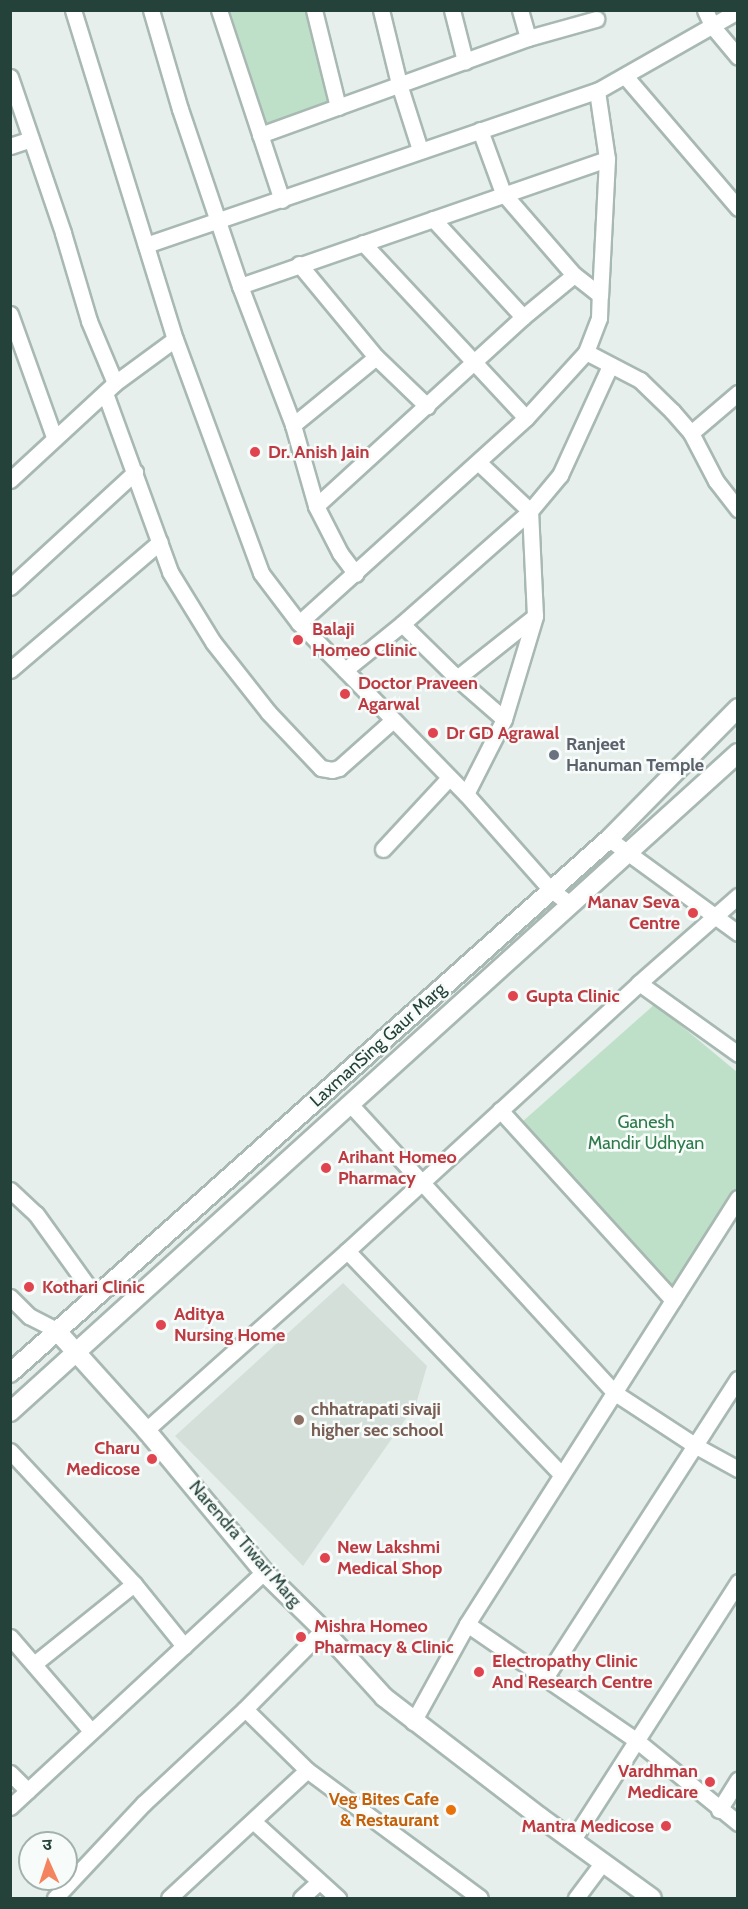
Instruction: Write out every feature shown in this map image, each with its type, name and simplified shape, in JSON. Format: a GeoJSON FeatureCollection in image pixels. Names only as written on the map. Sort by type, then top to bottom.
{"type":"FeatureCollection","features":[{"type":"Feature","properties":{"kind":"main road","name":"LaxmanSing Gaur Marg"},"geometry":{"type":"LineString","coordinates":[[10,1373],[550,889],[609,839],[738,708]]}},
{"type":"Feature","properties":{"kind":"main road","name":"LaxmanSing Gaur Marg"},"geometry":{"type":"LineString","coordinates":[[10,1412],[738,753]]}},
{"type":"Feature","properties":{"kind":"main road","name":"Narendra Tiwari Marg"},"geometry":{"type":"LineString","coordinates":[[56,1330],[147,1430],[264,1572],[323,1630],[384,1697],[414,1722],[652,1899]]}},
{"type":"Feature","properties":{"kind":"street"},"geometry":{"type":"LineString","coordinates":[[73,10],[175,339],[261,573],[299,623],[466,794],[550,889],[570,904]]}},
{"type":"Feature","properties":{"kind":"street"},"geometry":{"type":"LineString","coordinates":[[151,10],[180,109],[240,286],[292,425],[316,506],[340,553],[356,574]]}},
{"type":"Feature","properties":{"kind":"street"},"geometry":{"type":"LineString","coordinates":[[219,10],[282,200]]}},
{"type":"Feature","properties":{"kind":"street"},"geometry":{"type":"LineString","coordinates":[[314,10],[338,107]]}},
{"type":"Feature","properties":{"kind":"street"},"geometry":{"type":"LineString","coordinates":[[381,10],[399,84],[420,150]]}},
{"type":"Feature","properties":{"kind":"street"},"geometry":{"type":"LineString","coordinates":[[452,10],[465,61]]}},
{"type":"Feature","properties":{"kind":"street"},"geometry":{"type":"LineString","coordinates":[[520,10],[528,38]]}},
{"type":"Feature","properties":{"kind":"street"},"geometry":{"type":"LineString","coordinates":[[705,10],[713,27],[738,57]]}},
{"type":"Feature","properties":{"kind":"street"},"geometry":{"type":"LineString","coordinates":[[146,245],[597,91],[738,11]]}},
{"type":"Feature","properties":{"kind":"street"},"geometry":{"type":"LineString","coordinates":[[260,135],[528,38],[596,19]]}},
{"type":"Feature","properties":{"kind":"street"},"geometry":{"type":"LineString","coordinates":[[625,76],[738,208]]}},
{"type":"Feature","properties":{"kind":"street"},"geometry":{"type":"LineString","coordinates":[[10,77],[63,233],[135,472],[170,572],[213,642],[268,712],[321,768],[339,768],[393,720]]}},
{"type":"Feature","properties":{"kind":"street"},"geometry":{"type":"LineString","coordinates":[[299,623],[356,574],[526,418],[586,352],[599,318],[607,159],[597,91]]}},
{"type":"Feature","properties":{"kind":"street"},"geometry":{"type":"LineString","coordinates":[[480,130],[503,193],[574,275],[600,295]]}},
{"type":"Feature","properties":{"kind":"street"},"geometry":{"type":"LineString","coordinates":[[10,146],[31,139]]}},
{"type":"Feature","properties":{"kind":"street"},"geometry":{"type":"LineString","coordinates":[[240,286],[503,193],[607,159]]}},
{"type":"Feature","properties":{"kind":"street"},"geometry":{"type":"LineString","coordinates":[[433,219],[523,317]]}},
{"type":"Feature","properties":{"kind":"street"},"geometry":{"type":"LineString","coordinates":[[363,243],[526,418]]}},
{"type":"Feature","properties":{"kind":"street"},"geometry":{"type":"LineString","coordinates":[[298,264],[376,357],[427,406]]}},
{"type":"Feature","properties":{"kind":"street"},"geometry":{"type":"LineString","coordinates":[[316,506],[476,363],[523,317],[574,275]]}},
{"type":"Feature","properties":{"kind":"street"},"geometry":{"type":"LineString","coordinates":[[10,314],[54,438]]}},
{"type":"Feature","properties":{"kind":"street"},"geometry":{"type":"LineString","coordinates":[[10,480],[110,388],[175,339]]}},
{"type":"Feature","properties":{"kind":"street"},"geometry":{"type":"LineString","coordinates":[[586,352],[640,380],[691,433],[716,481],[738,509]]}},
{"type":"Feature","properties":{"kind":"street"},"geometry":{"type":"LineString","coordinates":[[292,425],[376,357]]}},
{"type":"Feature","properties":{"kind":"street"},"geometry":{"type":"LineString","coordinates":[[345,670],[402,624],[530,512],[560,475],[610,366]]}},
{"type":"Feature","properties":{"kind":"street"},"geometry":{"type":"LineString","coordinates":[[691,433],[738,393]]}},
{"type":"Feature","properties":{"kind":"street"},"geometry":{"type":"LineString","coordinates":[[466,794],[504,719],[535,616],[530,512],[478,462]]}},
{"type":"Feature","properties":{"kind":"street"},"geometry":{"type":"LineString","coordinates":[[10,587],[135,472]]}},
{"type":"Feature","properties":{"kind":"street"},"geometry":{"type":"LineString","coordinates":[[10,670],[160,542]]}},
{"type":"Feature","properties":{"kind":"street"},"geometry":{"type":"LineString","coordinates":[[457,678],[535,616]]}},
{"type":"Feature","properties":{"kind":"street"},"geometry":{"type":"LineString","coordinates":[[402,624],[457,678],[504,719]]}},
{"type":"Feature","properties":{"kind":"street"},"geometry":{"type":"LineString","coordinates":[[383,849],[449,778]]}},
{"type":"Feature","properties":{"kind":"street"},"geometry":{"type":"LineString","coordinates":[[609,839],[738,933]]}},
{"type":"Feature","properties":{"kind":"street"},"geometry":{"type":"LineString","coordinates":[[147,1430],[423,1182],[639,983],[738,896]]}},
{"type":"Feature","properties":{"kind":"street"},"geometry":{"type":"LineString","coordinates":[[639,983],[738,1054]]}},
{"type":"Feature","properties":{"kind":"street"},"geometry":{"type":"LineString","coordinates":[[350,1104],[615,1393],[696,1446],[738,1469]]}},
{"type":"Feature","properties":{"kind":"street"},"geometry":{"type":"LineString","coordinates":[[500,1110],[674,1299]]}},
{"type":"Feature","properties":{"kind":"street"},"geometry":{"type":"LineString","coordinates":[[10,1190],[36,1214],[95,1296]]}},
{"type":"Feature","properties":{"kind":"street"},"geometry":{"type":"LineString","coordinates":[[414,1722],[467,1624],[738,1198]]}},
{"type":"Feature","properties":{"kind":"street"},"geometry":{"type":"LineString","coordinates":[[347,1251],[561,1474]]}},
{"type":"Feature","properties":{"kind":"street"},"geometry":{"type":"LineString","coordinates":[[10,1297],[29,1316],[56,1330]]}},
{"type":"Feature","properties":{"kind":"street"},"geometry":{"type":"LineString","coordinates":[[545,1678],[738,1379]]}},
{"type":"Feature","properties":{"kind":"street"},"geometry":{"type":"LineString","coordinates":[[10,1451],[134,1584],[184,1646]]}},
{"type":"Feature","properties":{"kind":"street"},"geometry":{"type":"LineString","coordinates":[[10,1808],[264,1572]]}},
{"type":"Feature","properties":{"kind":"street"},"geometry":{"type":"LineString","coordinates":[[572,1841],[738,1582]]}},
{"type":"Feature","properties":{"kind":"street"},"geometry":{"type":"LineString","coordinates":[[34,1664],[134,1584]]}},
{"type":"Feature","properties":{"kind":"street"},"geometry":{"type":"LineString","coordinates":[[467,1624],[636,1740],[719,1810],[738,1823]]}},
{"type":"Feature","properties":{"kind":"street"},"geometry":{"type":"LineString","coordinates":[[55,1899],[143,1803],[245,1709],[323,1630]]}},
{"type":"Feature","properties":{"kind":"street"},"geometry":{"type":"LineString","coordinates":[[10,1636],[91,1731]]}},
{"type":"Feature","properties":{"kind":"street"},"geometry":{"type":"LineString","coordinates":[[245,1709],[308,1770],[480,1899]]}},
{"type":"Feature","properties":{"kind":"street"},"geometry":{"type":"LineString","coordinates":[[168,1899],[201,1865],[308,1770]]}},
{"type":"Feature","properties":{"kind":"street"},"geometry":{"type":"LineString","coordinates":[[10,1773],[28,1791]]}},
{"type":"Feature","properties":{"kind":"street"},"geometry":{"type":"LineString","coordinates":[[719,1810],[738,1780]]}},
{"type":"Feature","properties":{"kind":"street"},"geometry":{"type":"LineString","coordinates":[[253,1821],[338,1899]]}},
{"type":"Feature","properties":{"kind":"street"},"geometry":{"type":"LineString","coordinates":[[576,1899],[603,1862]]}},
{"type":"Feature","properties":{"kind":"street"},"geometry":{"type":"LineString","coordinates":[[301,1899],[319,1882]]}},
{"type":"Feature","properties":{"kind":"shaded area","name":"chhatrapati sivaji higher sec school"},"geometry":{"type":"Polygon","coordinates":[[[343,1283],[427,1366],[416,1404],[303,1566],[175,1436],[343,1283]]]}},
{"type":"Feature","properties":{"kind":"green space"},"geometry":{"type":"Polygon","coordinates":[[[230,11],[308,11],[333,108],[268,127],[230,11]]]}},
{"type":"Feature","properties":{"kind":"green space","name":"Ganesh Mandir Udhyan"},"geometry":{"type":"Polygon","coordinates":[[[655,1004],[737,1072],[737,1196],[671,1287],[513,1130],[655,1004]]]}},
{"type":"Feature","properties":{"kind":"place","name":"Dr. Anish Jain"},"geometry":{"type":"Point","coordinates":[255,452]}},
{"type":"Feature","properties":{"kind":"place","name":"Balaji Homeo Clinic"},"geometry":{"type":"Point","coordinates":[298,640]}},
{"type":"Feature","properties":{"kind":"place","name":"Doctor Praveen Agarwal"},"geometry":{"type":"Point","coordinates":[345,694]}},
{"type":"Feature","properties":{"kind":"place","name":"Dr GD Agrawal"},"geometry":{"type":"Point","coordinates":[433,733]}},
{"type":"Feature","properties":{"kind":"place","name":"Ranjeet Hanuman Temple"},"geometry":{"type":"Point","coordinates":[554,755]}},
{"type":"Feature","properties":{"kind":"place","name":"Manav Seva Centre"},"geometry":{"type":"Point","coordinates":[693,913]}},
{"type":"Feature","properties":{"kind":"place","name":"Gupta Clinic"},"geometry":{"type":"Point","coordinates":[513,996]}},
{"type":"Feature","properties":{"kind":"place","name":"Arihant Homeo Pharmacy"},"geometry":{"type":"Point","coordinates":[326,1168]}},
{"type":"Feature","properties":{"kind":"place","name":"Kothari Clinic"},"geometry":{"type":"Point","coordinates":[29,1287]}},
{"type":"Feature","properties":{"kind":"place","name":"Aditya Nursing Home"},"geometry":{"type":"Point","coordinates":[161,1325]}},
{"type":"Feature","properties":{"kind":"place","name":"chhatrapati sivaji higher sec school"},"geometry":{"type":"Point","coordinates":[299,1420]}},
{"type":"Feature","properties":{"kind":"place","name":"Charu Medicose"},"geometry":{"type":"Point","coordinates":[152,1459]}},
{"type":"Feature","properties":{"kind":"place","name":"New Lakshmi Medical Shop"},"geometry":{"type":"Point","coordinates":[325,1558]}},
{"type":"Feature","properties":{"kind":"place","name":"Mishra Homeo Pharmacy & Clinic"},"geometry":{"type":"Point","coordinates":[301,1637]}},
{"type":"Feature","properties":{"kind":"place","name":"Electropathy Clinic And Research Centre"},"geometry":{"type":"Point","coordinates":[479,1672]}},
{"type":"Feature","properties":{"kind":"place","name":"Vardhman Medicare"},"geometry":{"type":"Point","coordinates":[710,1782]}},
{"type":"Feature","properties":{"kind":"place","name":"Veg Bites Cafe & Restaurant"},"geometry":{"type":"Point","coordinates":[451,1810]}},
{"type":"Feature","properties":{"kind":"place","name":"Mantra Medicose"},"geometry":{"type":"Point","coordinates":[666,1826]}}]}
